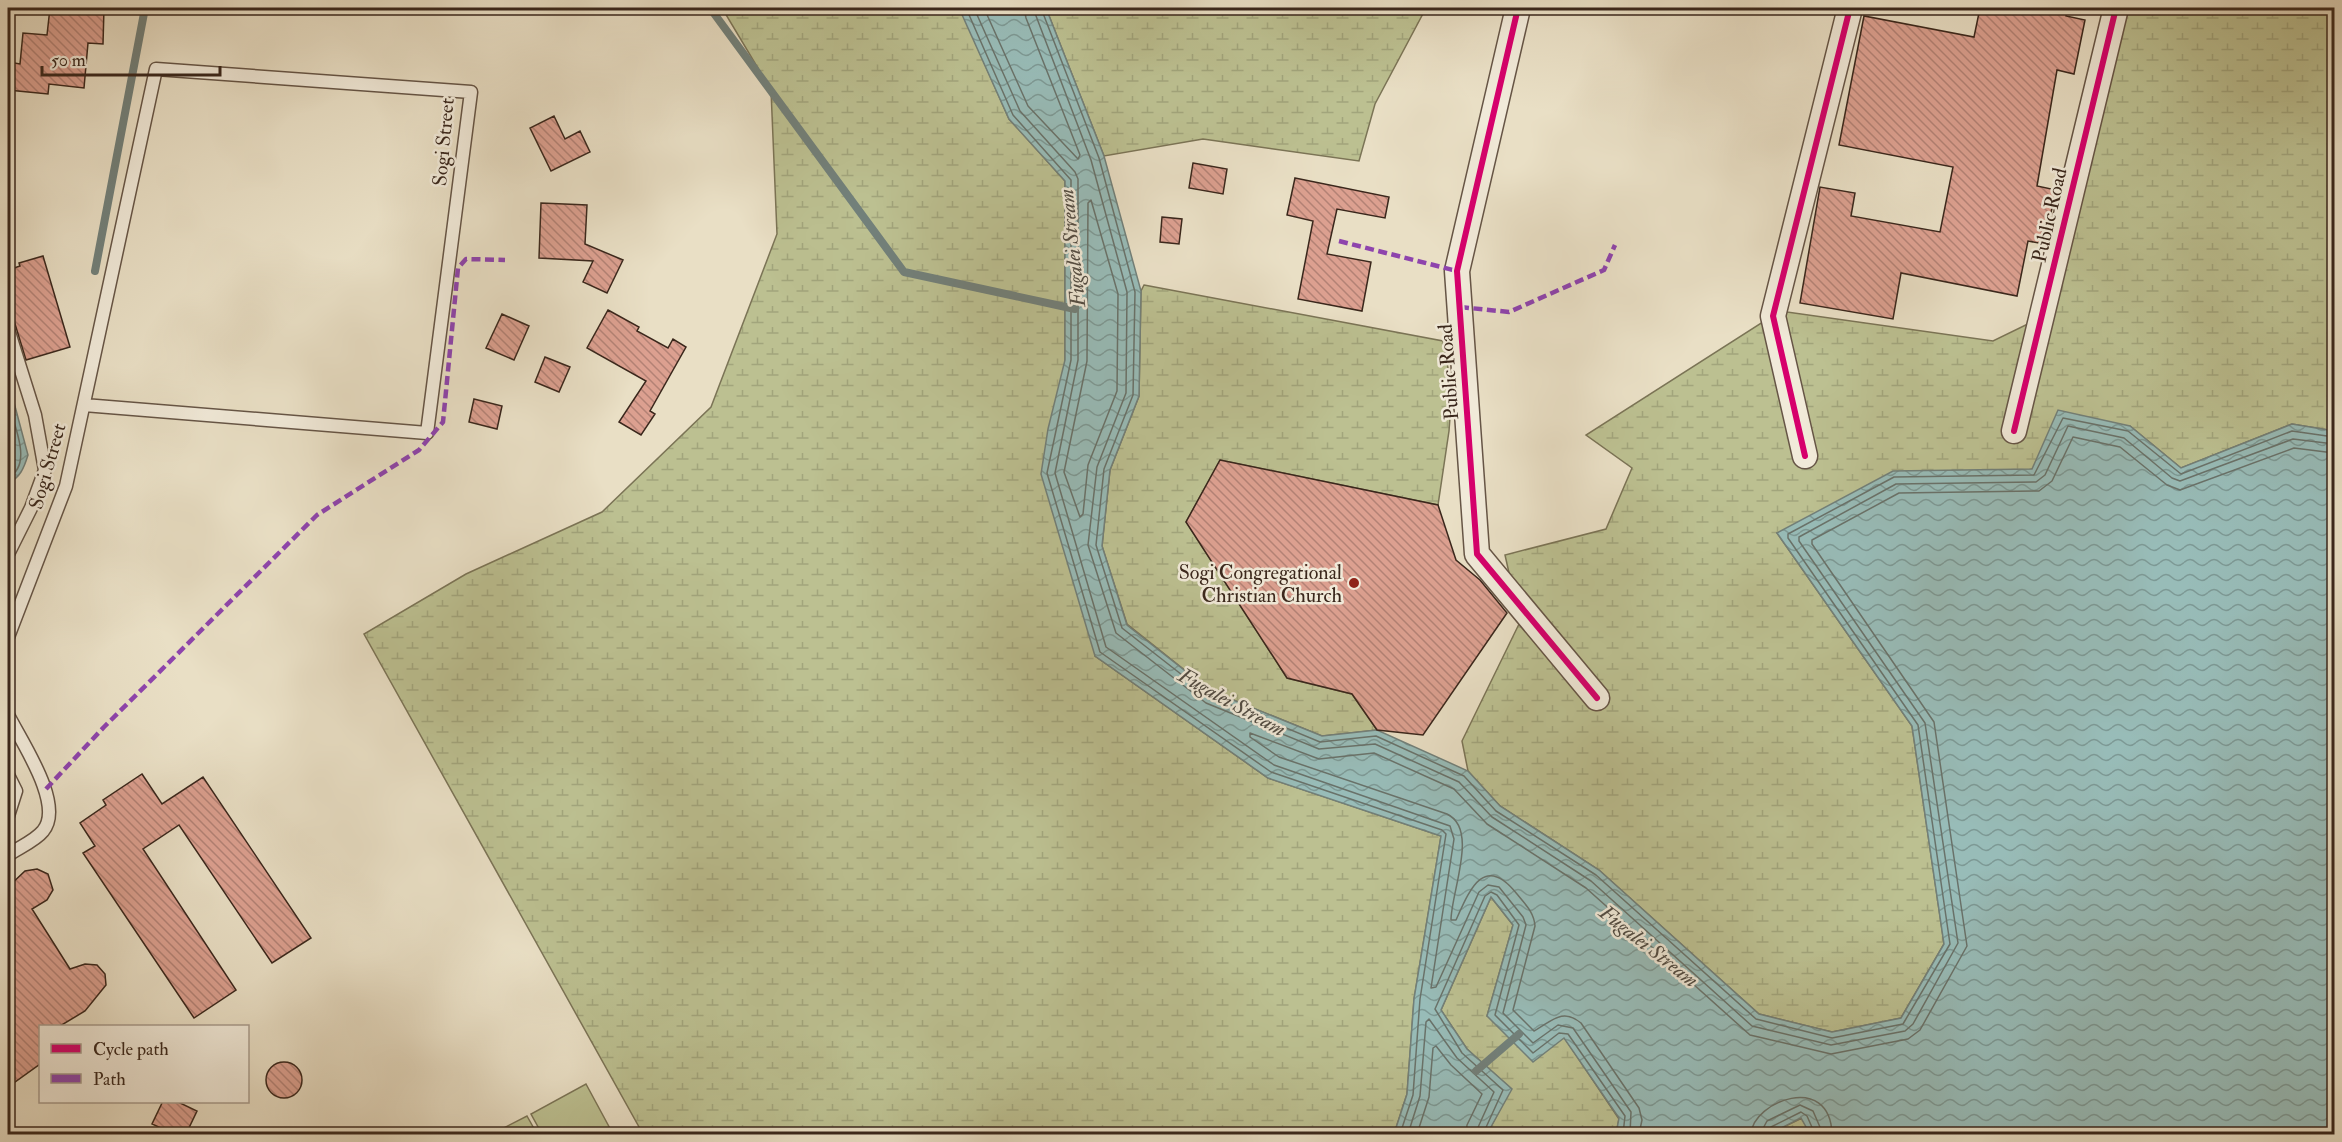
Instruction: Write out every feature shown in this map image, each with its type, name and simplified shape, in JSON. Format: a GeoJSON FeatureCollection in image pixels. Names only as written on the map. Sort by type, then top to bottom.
{"type":"FeatureCollection","features":[{"type":"Feature","properties":{"kind":"street","name":"Public Road"},"geometry":{"type":"LineString","coordinates":[[1518,8],[1457,271],[1477,554],[1597,698]]}},
{"type":"Feature","properties":{"kind":"street"},"geometry":{"type":"LineString","coordinates":[[1805,456],[1773,316],[1850,8]]}},
{"type":"Feature","properties":{"kind":"street","name":"Public Road"},"geometry":{"type":"LineString","coordinates":[[2014,431],[2116,8]]}},
{"type":"Feature","properties":{"kind":"lane","name":"Sogi Street"},"geometry":{"type":"LineString","coordinates":[[8,637],[66,486],[156,69],[471,92],[427,433],[84,405]]}},
{"type":"Feature","properties":{"kind":"lane"},"geometry":{"type":"LineString","coordinates":[[8,329],[35,415],[45,470],[31,508],[8,554]]}},
{"type":"Feature","properties":{"kind":"lane"},"geometry":{"type":"LineString","coordinates":[[8,715],[46,789],[50,817],[43,832],[8,855]]}},
{"type":"Feature","properties":{"kind":"lane"},"geometry":{"type":"LineString","coordinates":[[8,775],[16,791],[8,816]]}},
{"type":"Feature","properties":{"kind":"green space"},"geometry":{"type":"Polygon","coordinates":[[[722,8],[960,8],[1009,119],[1065,181],[1065,360],[1095,656],[1268,778],[1441,836],[1414,999],[1407,1094],[1394,1134],[643,1134],[364,634],[466,574],[602,512],[711,407],[777,234],[771,90],[722,8]]]}},
{"type":"Feature","properties":{"kind":"green space"},"geometry":{"type":"Polygon","coordinates":[[[1046,8],[1426,8],[1375,104],[1359,161],[1203,139],[1104,156],[1046,8]]]}},
{"type":"Feature","properties":{"kind":"green space"},"geometry":{"type":"Polygon","coordinates":[[[2109,8],[2334,8],[2334,431],[2292,424],[2181,468],[2130,426],[2032,469],[1777,533],[1912,726],[1944,944],[1901,1018],[1832,1032],[1759,1014],[1599,870],[1500,806],[1468,771],[1462,741],[1520,622],[1505,555],[1606,529],[1632,468],[1586,435],[1780,311],[1993,341],[2032,322],[2109,8]]]}},
{"type":"Feature","properties":{"kind":"green space"},"geometry":{"type":"Polygon","coordinates":[[[1144,285],[1443,341],[1452,390],[1449,431],[1438,505],[1220,460],[1186,522],[1287,678],[1352,694],[1377,730],[1322,736],[1211,691],[1127,624],[1102,546],[1110,470],[1139,396],[1141,291],[1144,285]]]}},
{"type":"Feature","properties":{"kind":"green space"},"geometry":{"type":"Polygon","coordinates":[[[1491,897],[1513,925],[1487,1016],[1564,1037],[1619,1119],[1616,1134],[1487,1134],[1511,1089],[1467,1049],[1441,1010],[1491,897]]]}},
{"type":"Feature","properties":{"kind":"green space"},"geometry":{"type":"Polygon","coordinates":[[[586,1084],[613,1134],[542,1134],[531,1114],[586,1084]]]}},
{"type":"Feature","properties":{"kind":"green space"},"geometry":{"type":"Polygon","coordinates":[[[527,1116],[537,1134],[492,1134],[527,1116]]]}},
{"type":"Feature","properties":{"kind":"green space"},"geometry":{"type":"Polygon","coordinates":[[[1802,1118],[1810,1134],[1769,1134],[1802,1118]]]}},
{"type":"Feature","properties":{"kind":"water","name":"Fugalei Stream"},"geometry":{"type":"Polygon","coordinates":[[[959,8],[1046,8],[1104,156],[1141,291],[1139,396],[1110,470],[1102,546],[1127,625],[1211,691],[1322,736],[1377,730],[1468,771],[1500,806],[1599,870],[1759,1014],[1832,1032],[1901,1018],[1944,944],[1912,726],[1777,533],[1893,471],[2032,469],[2058,410],[2130,426],[2181,468],[2292,424],[2334,431],[2334,1134],[1810,1134],[1801,1118],[1769,1134],[1616,1134],[1619,1118],[1564,1038],[1533,1062],[1487,1016],[1513,925],[1491,897],[1441,1010],[1467,1049],[1512,1089],[1487,1134],[1394,1134],[1407,1094],[1414,999],[1441,836],[1268,778],[1095,656],[1041,474],[1048,429],[1065,360],[1065,181],[1009,119],[959,8]]]}},
{"type":"Feature","properties":{"kind":"water"},"geometry":{"type":"Polygon","coordinates":[[[8,380],[28,455],[21,472],[8,483],[8,380]]]}},
{"type":"Feature","properties":{"kind":"building"},"geometry":{"type":"Polygon","coordinates":[[[50,8],[104,8],[103,44],[88,43],[84,88],[49,84],[48,94],[8,90],[8,62],[20,64],[23,33],[47,35],[50,8]]]}},
{"type":"Feature","properties":{"kind":"building"},"geometry":{"type":"Polygon","coordinates":[[[1980,8],[2067,8],[2066,16],[2085,20],[2074,74],[2057,70],[2037,186],[2056,190],[2044,244],[2028,241],[2017,296],[1901,273],[1893,319],[1800,303],[1820,187],[1855,193],[1851,216],[1940,232],[1953,167],[1839,145],[1864,16],[1974,37],[1980,8]]]}},
{"type":"Feature","properties":{"kind":"building"},"geometry":{"type":"Polygon","coordinates":[[[554,116],[565,139],[580,131],[590,152],[551,171],[530,128],[554,116]]]}},
{"type":"Feature","properties":{"kind":"building"},"geometry":{"type":"Polygon","coordinates":[[[1193,163],[1227,169],[1223,194],[1189,188],[1193,163]]]}},
{"type":"Feature","properties":{"kind":"building"},"geometry":{"type":"Polygon","coordinates":[[[1295,178],[1389,197],[1385,218],[1337,209],[1327,254],[1371,262],[1362,311],[1298,299],[1313,221],[1287,215],[1295,178]]]}},
{"type":"Feature","properties":{"kind":"building"},"geometry":{"type":"Polygon","coordinates":[[[541,203],[587,205],[585,244],[623,260],[607,293],[583,282],[593,261],[539,258],[541,203]]]}},
{"type":"Feature","properties":{"kind":"building"},"geometry":{"type":"Polygon","coordinates":[[[1162,217],[1182,219],[1179,244],[1160,242],[1162,217]]]}},
{"type":"Feature","properties":{"kind":"building"},"geometry":{"type":"Polygon","coordinates":[[[43,256],[70,347],[26,360],[8,301],[8,270],[20,266],[19,263],[43,256]]]}},
{"type":"Feature","properties":{"kind":"building"},"geometry":{"type":"Polygon","coordinates":[[[608,310],[639,327],[637,331],[668,348],[673,339],[686,347],[650,411],[655,414],[641,435],[619,422],[646,381],[587,348],[608,310]]]}},
{"type":"Feature","properties":{"kind":"building"},"geometry":{"type":"Polygon","coordinates":[[[502,314],[529,326],[514,360],[486,348],[502,314]]]}},
{"type":"Feature","properties":{"kind":"building"},"geometry":{"type":"Polygon","coordinates":[[[545,357],[570,367],[559,392],[535,382],[545,357]]]}},
{"type":"Feature","properties":{"kind":"building"},"geometry":{"type":"Polygon","coordinates":[[[474,399],[502,406],[497,429],[469,422],[474,399]]]}},
{"type":"Feature","properties":{"kind":"building","name":"Sogi Congregational Christian Church"},"geometry":{"type":"Polygon","coordinates":[[[1220,460],[1438,505],[1456,560],[1480,580],[1507,613],[1423,735],[1377,730],[1352,694],[1287,678],[1186,522],[1220,460]]]}},
{"type":"Feature","properties":{"kind":"building"},"geometry":{"type":"Polygon","coordinates":[[[142,774],[162,804],[203,777],[311,938],[272,963],[179,825],[143,849],[236,990],[194,1018],[83,853],[95,846],[80,823],[106,805],[103,800],[142,774]]]}},
{"type":"Feature","properties":{"kind":"building"},"geometry":{"type":"Polygon","coordinates":[[[37,869],[48,874],[53,890],[47,900],[32,909],[70,969],[85,964],[97,965],[105,974],[106,985],[85,1011],[62,1025],[39,1025],[39,1065],[8,1087],[8,887],[25,871],[37,869]]]}},
{"type":"Feature","properties":{"kind":"building"},"geometry":{"type":"Polygon","coordinates":[[[284,1062],[297,1067],[302,1080],[297,1093],[284,1098],[271,1093],[266,1080],[271,1067],[284,1062]]]}},
{"type":"Feature","properties":{"kind":"building"},"geometry":{"type":"Polygon","coordinates":[[[162,1103],[180,1103],[197,1111],[186,1134],[174,1134],[152,1124],[162,1103]]]}},
{"type":"Feature","properties":{"kind":"waterway"},"geometry":{"type":"LineString","coordinates":[[95,271],[145,8]]}},
{"type":"Feature","properties":{"kind":"waterway","name":"Fugalei Stream"},"geometry":{"type":"LineString","coordinates":[[710,8],[904,272],[1075,309]]}},
{"type":"Feature","properties":{"kind":"waterway"},"geometry":{"type":"LineString","coordinates":[[1476,1071],[1519,1034]]}},
{"type":"Feature","properties":{"kind":"marked path"},"geometry":{"type":"LineString","coordinates":[[1339,241],[1457,271]]}},
{"type":"Feature","properties":{"kind":"marked path"},"geometry":{"type":"LineString","coordinates":[[1460,307],[1509,312],[1604,270],[1615,245]]}},
{"type":"Feature","properties":{"kind":"marked path"},"geometry":{"type":"LineString","coordinates":[[46,789],[104,727],[317,515],[419,450],[443,422],[458,268],[466,259],[505,260]]}},
{"type":"Feature","properties":{"kind":"cycle path"},"geometry":{"type":"LineString","coordinates":[[1518,8],[1457,271],[1477,554],[1597,698]]}},
{"type":"Feature","properties":{"kind":"cycle path"},"geometry":{"type":"LineString","coordinates":[[1805,456],[1773,316],[1850,8]]}},
{"type":"Feature","properties":{"kind":"cycle path"},"geometry":{"type":"LineString","coordinates":[[2014,431],[2116,8]]}},
{"type":"Feature","properties":{"kind":"place","name":"Sogi Congregational Christian Church"},"geometry":{"type":"Point","coordinates":[1354,583]}}]}
